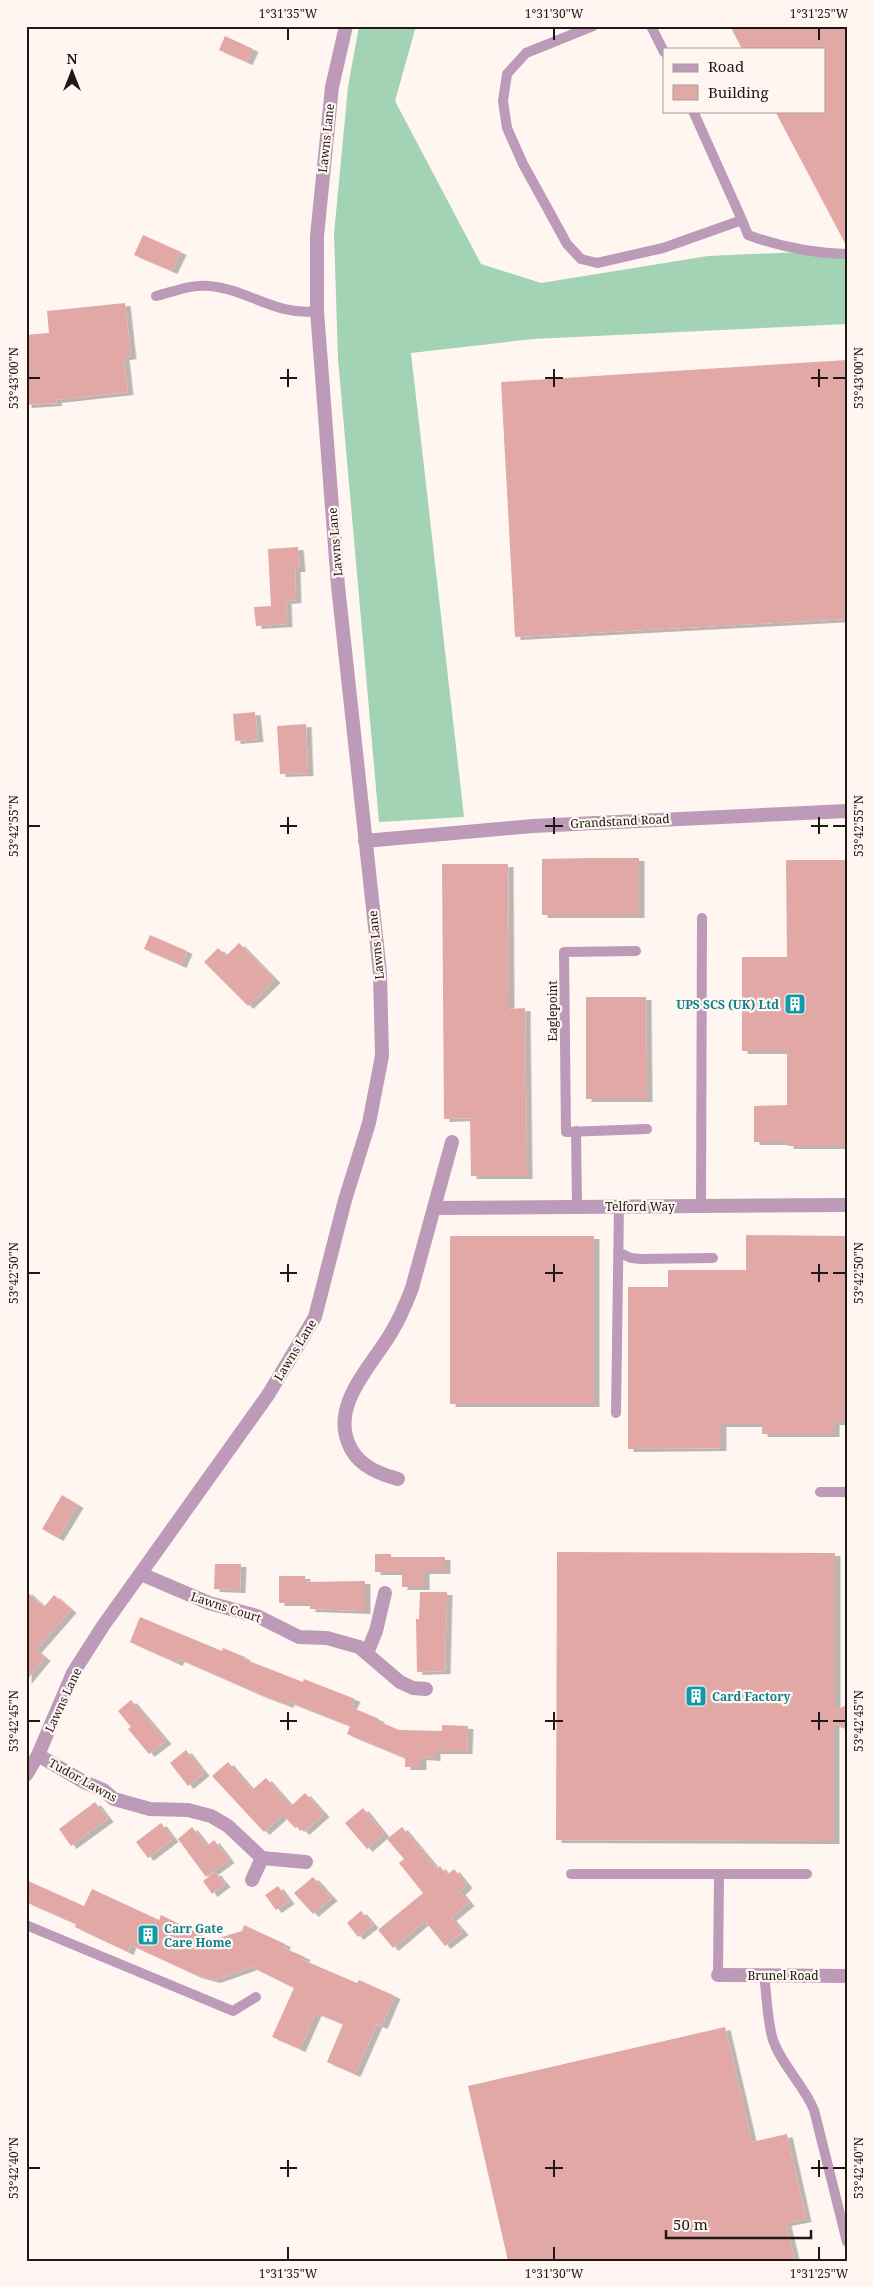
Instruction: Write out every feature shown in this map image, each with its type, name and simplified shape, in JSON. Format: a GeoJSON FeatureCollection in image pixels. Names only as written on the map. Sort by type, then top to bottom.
{"type":"FeatureCollection","features":[{"type":"Feature","properties":{"kind":"street","name":"Lawns Lane"},"geometry":{"type":"LineString","coordinates":[[26,1775],[38,1755],[73,1673],[103,1626],[268,1395],[315,1317],[345,1200],[369,1123],[382,1056],[380,973],[338,586],[316,311],[317,236],[331,96],[346,26]]}},
{"type":"Feature","properties":{"kind":"street","name":"Grandstand Road"},"geometry":{"type":"LineString","coordinates":[[365,841],[533,826],[847,811]]}},
{"type":"Feature","properties":{"kind":"street"},"geometry":{"type":"LineString","coordinates":[[398,1479],[379,1474],[354,1455],[346,1440],[343,1423],[346,1406],[354,1390],[404,1310],[452,1142]]}},
{"type":"Feature","properties":{"kind":"street","name":"Telford Way"},"geometry":{"type":"LineString","coordinates":[[434,1208],[847,1205]]}},
{"type":"Feature","properties":{"kind":"street","name":"Lawns Court"},"geometry":{"type":"LineString","coordinates":[[141,1574],[208,1603],[257,1616],[298,1637],[327,1638],[359,1647],[400,1682],[413,1688],[426,1689]]}},
{"type":"Feature","properties":{"kind":"street"},"geometry":{"type":"LineString","coordinates":[[367,1653],[376,1631],[385,1592]]}},
{"type":"Feature","properties":{"kind":"street","name":"Tudor Lawns"},"geometry":{"type":"LineString","coordinates":[[38,1755],[123,1802],[150,1809],[188,1810],[211,1816],[228,1826],[262,1858]]}},
{"type":"Feature","properties":{"kind":"street"},"geometry":{"type":"LineString","coordinates":[[252,1880],[262,1858],[306,1862]]}},
{"type":"Feature","properties":{"kind":"street","name":"Brunel Road"},"geometry":{"type":"LineString","coordinates":[[718,1975],[847,1976]]}},
{"type":"Feature","properties":{"kind":"lane"},"geometry":{"type":"LineString","coordinates":[[593,26],[526,54],[506,74],[503,100],[507,128],[519,155],[567,244],[582,259],[597,263],[663,248],[742,220]]}},
{"type":"Feature","properties":{"kind":"lane"},"geometry":{"type":"LineString","coordinates":[[651,26],[663,50]]}},
{"type":"Feature","properties":{"kind":"lane"},"geometry":{"type":"LineString","coordinates":[[693,112],[748,235],[788,248],[847,254]]}},
{"type":"Feature","properties":{"kind":"lane"},"geometry":{"type":"LineString","coordinates":[[156,296],[194,286],[208,286],[243,293],[277,308],[303,313],[316,311]]}},
{"type":"Feature","properties":{"kind":"lane"},"geometry":{"type":"LineString","coordinates":[[701,1206],[702,918]]}},
{"type":"Feature","properties":{"kind":"lane","name":"Eaglepoint"},"geometry":{"type":"LineString","coordinates":[[576,1131],[566,1132],[564,952],[636,951]]}},
{"type":"Feature","properties":{"kind":"lane"},"geometry":{"type":"LineString","coordinates":[[577,1207],[576,1131],[647,1130]]}},
{"type":"Feature","properties":{"kind":"lane"},"geometry":{"type":"LineString","coordinates":[[616,1413],[619,1206]]}},
{"type":"Feature","properties":{"kind":"lane"},"geometry":{"type":"LineString","coordinates":[[618,1252],[631,1258],[642,1259],[713,1258]]}},
{"type":"Feature","properties":{"kind":"lane"},"geometry":{"type":"LineString","coordinates":[[820,1492],[847,1492]]}},
{"type":"Feature","properties":{"kind":"lane"},"geometry":{"type":"LineString","coordinates":[[571,1874],[807,1874]]}},
{"type":"Feature","properties":{"kind":"lane"},"geometry":{"type":"LineString","coordinates":[[718,1975],[719,1874]]}},
{"type":"Feature","properties":{"kind":"lane"},"geometry":{"type":"LineString","coordinates":[[26,1925],[233,2011],[256,1997]]}},
{"type":"Feature","properties":{"kind":"lane"},"geometry":{"type":"LineString","coordinates":[[764,1975],[773,2039],[814,2110],[847,2242]]}},
{"type":"Feature","properties":{"kind":"green space"},"geometry":{"type":"Polygon","coordinates":[[[359,26],[416,26],[395,101],[481,264],[541,283],[708,256],[801,252],[847,258],[847,324],[533,339],[411,353],[464,817],[379,822],[338,359],[334,234],[348,87],[359,26]]]}},
{"type":"Feature","properties":{"kind":"building"},"geometry":{"type":"Polygon","coordinates":[[[730,26],[847,26],[847,247],[776,112],[826,112],[826,48],[741,48],[730,26]]]}},
{"type":"Feature","properties":{"kind":"building"},"geometry":{"type":"Polygon","coordinates":[[[225,36],[253,49],[247,62],[219,50],[225,36]]]}},
{"type":"Feature","properties":{"kind":"building"},"geometry":{"type":"Polygon","coordinates":[[[143,235],[181,252],[172,271],[134,255],[143,235]]]}},
{"type":"Feature","properties":{"kind":"building"},"geometry":{"type":"Polygon","coordinates":[[[125,303],[131,356],[124,357],[128,392],[56,400],[57,403],[26,405],[26,335],[49,333],[47,311],[125,303]]]}},
{"type":"Feature","properties":{"kind":"building"},"geometry":{"type":"Polygon","coordinates":[[[847,360],[847,619],[515,637],[501,382],[847,360]]]}},
{"type":"Feature","properties":{"kind":"building"},"geometry":{"type":"Polygon","coordinates":[[[298,547],[300,569],[295,569],[296,600],[286,601],[287,624],[256,626],[254,607],[271,606],[268,549],[298,547]]]}},
{"type":"Feature","properties":{"kind":"building"},"geometry":{"type":"Polygon","coordinates":[[[255,712],[258,739],[235,741],[233,714],[255,712]]]}},
{"type":"Feature","properties":{"kind":"building"},"geometry":{"type":"Polygon","coordinates":[[[306,724],[308,773],[280,774],[277,726],[306,724]]]}},
{"type":"Feature","properties":{"kind":"building"},"geometry":{"type":"Polygon","coordinates":[[[639,858],[639,915],[542,915],[542,859],[639,858]]]}},
{"type":"Feature","properties":{"kind":"building","name":"UPS SCS (UK) Ltd"},"geometry":{"type":"Polygon","coordinates":[[[786,860],[847,860],[847,1146],[788,1146],[788,1142],[754,1142],[754,1106],[787,1105],[787,1051],[742,1051],[742,957],[787,957],[786,860]]]}},
{"type":"Feature","properties":{"kind":"building"},"geometry":{"type":"Polygon","coordinates":[[[442,864],[508,864],[509,1009],[525,1008],[527,1176],[471,1176],[470,1118],[444,1119],[442,864]]]}},
{"type":"Feature","properties":{"kind":"building"},"geometry":{"type":"Polygon","coordinates":[[[150,935],[187,951],[181,965],[144,949],[150,935]]]}},
{"type":"Feature","properties":{"kind":"building"},"geometry":{"type":"Polygon","coordinates":[[[239,943],[275,980],[248,1006],[204,962],[218,948],[226,956],[239,943]]]}},
{"type":"Feature","properties":{"kind":"building"},"geometry":{"type":"Polygon","coordinates":[[[586,997],[646,997],[647,1099],[586,1099],[586,997]]]}},
{"type":"Feature","properties":{"kind":"building"},"geometry":{"type":"Polygon","coordinates":[[[746,1235],[847,1236],[847,1422],[834,1422],[834,1434],[762,1434],[762,1424],[721,1424],[721,1448],[628,1449],[628,1287],[668,1287],[668,1270],[746,1270],[746,1235]]]}},
{"type":"Feature","properties":{"kind":"building"},"geometry":{"type":"Polygon","coordinates":[[[450,1236],[594,1236],[594,1404],[450,1404],[450,1236]]]}},
{"type":"Feature","properties":{"kind":"building"},"geometry":{"type":"Polygon","coordinates":[[[62,1495],[78,1505],[58,1538],[42,1529],[62,1495]]]}},
{"type":"Feature","properties":{"kind":"building","name":"Card Factory"},"geometry":{"type":"Polygon","coordinates":[[[557,1552],[835,1553],[835,1710],[847,1705],[847,1728],[834,1724],[834,1841],[556,1840],[557,1552]]]}},
{"type":"Feature","properties":{"kind":"building"},"geometry":{"type":"Polygon","coordinates":[[[375,1554],[391,1554],[391,1557],[445,1557],[445,1571],[424,1571],[424,1587],[402,1587],[402,1572],[375,1572],[375,1554]]]}},
{"type":"Feature","properties":{"kind":"building"},"geometry":{"type":"Polygon","coordinates":[[[215,1564],[241,1564],[240,1590],[214,1589],[215,1564]]]}},
{"type":"Feature","properties":{"kind":"building"},"geometry":{"type":"Polygon","coordinates":[[[279,1576],[305,1576],[305,1582],[365,1581],[365,1611],[310,1609],[310,1603],[279,1603],[279,1576]]]}},
{"type":"Feature","properties":{"kind":"building"},"geometry":{"type":"Polygon","coordinates":[[[26,1591],[44,1607],[54,1595],[71,1610],[36,1650],[45,1658],[26,1681],[26,1591]]]}},
{"type":"Feature","properties":{"kind":"building"},"geometry":{"type":"Polygon","coordinates":[[[420,1592],[447,1592],[445,1671],[417,1672],[416,1619],[419,1619],[420,1592]]]}},
{"type":"Feature","properties":{"kind":"building"},"geometry":{"type":"Polygon","coordinates":[[[140,1617],[222,1651],[223,1648],[245,1657],[244,1659],[303,1682],[304,1679],[355,1699],[351,1707],[399,1730],[442,1731],[442,1725],[468,1726],[467,1751],[435,1751],[435,1758],[421,1757],[421,1767],[405,1767],[405,1758],[347,1734],[350,1726],[289,1702],[288,1705],[261,1695],[179,1659],[177,1663],[130,1642],[140,1617]]]}},
{"type":"Feature","properties":{"kind":"building"},"geometry":{"type":"Polygon","coordinates":[[[131,1700],[166,1741],[149,1754],[128,1729],[131,1727],[118,1711],[131,1700]]]}},
{"type":"Feature","properties":{"kind":"building"},"geometry":{"type":"Polygon","coordinates":[[[186,1750],[204,1773],[188,1786],[170,1763],[186,1750]]]}},
{"type":"Feature","properties":{"kind":"building"},"geometry":{"type":"Polygon","coordinates":[[[228,1762],[252,1790],[266,1778],[291,1806],[305,1793],[324,1814],[304,1832],[298,1826],[295,1828],[283,1815],[264,1832],[212,1776],[228,1762]]]}},
{"type":"Feature","properties":{"kind":"building"},"geometry":{"type":"Polygon","coordinates":[[[95,1802],[108,1819],[71,1846],[59,1829],[95,1802]]]}},
{"type":"Feature","properties":{"kind":"building"},"geometry":{"type":"Polygon","coordinates":[[[363,1808],[384,1834],[367,1849],[345,1823],[363,1808]]]}},
{"type":"Feature","properties":{"kind":"building"},"geometry":{"type":"Polygon","coordinates":[[[161,1823],[173,1839],[148,1858],[136,1842],[161,1823]]]}},
{"type":"Feature","properties":{"kind":"building"},"geometry":{"type":"Polygon","coordinates":[[[192,1827],[207,1846],[214,1840],[229,1860],[206,1877],[178,1839],[192,1827]]]}},
{"type":"Feature","properties":{"kind":"building"},"geometry":{"type":"Polygon","coordinates":[[[402,1827],[437,1869],[440,1866],[447,1875],[454,1869],[467,1885],[460,1892],[469,1903],[451,1918],[463,1932],[445,1946],[425,1921],[393,1948],[378,1930],[423,1893],[399,1863],[404,1859],[387,1839],[402,1827]]]}},
{"type":"Feature","properties":{"kind":"building"},"geometry":{"type":"Polygon","coordinates":[[[215,1872],[225,1884],[212,1894],[203,1881],[215,1872]]]}},
{"type":"Feature","properties":{"kind":"building"},"geometry":{"type":"Polygon","coordinates":[[[313,1877],[332,1898],[313,1914],[294,1893],[313,1877]]]}},
{"type":"Feature","properties":{"kind":"building"},"geometry":{"type":"Polygon","coordinates":[[[26,1880],[84,1906],[92,1889],[159,1920],[161,1915],[212,1940],[242,1931],[244,1925],[285,1944],[284,1948],[305,1957],[303,1960],[357,1983],[359,1980],[395,1996],[382,2026],[377,2024],[355,2074],[327,2062],[343,2024],[316,2013],[300,2049],[272,2037],[294,1988],[252,1967],[215,1980],[196,1975],[131,1945],[128,1952],[75,1927],[76,1924],[26,1902],[26,1880]]]}},
{"type":"Feature","properties":{"kind":"building"},"geometry":{"type":"Polygon","coordinates":[[[278,1886],[289,1901],[276,1910],[265,1895],[278,1886]]]}},
{"type":"Feature","properties":{"kind":"building"},"geometry":{"type":"Polygon","coordinates":[[[361,1911],[373,1925],[358,1937],[347,1923],[361,1911]]]}},
{"type":"Feature","properties":{"kind":"building"},"geometry":{"type":"Polygon","coordinates":[[[725,2027],[752,2142],[787,2134],[806,2219],[786,2223],[795,2261],[508,2261],[468,2086],[725,2027]]]}},
{"type":"Feature","properties":{"kind":"place","name":"UPS SCS (UK) Ltd"},"geometry":{"type":"Point","coordinates":[795,1004]}},
{"type":"Feature","properties":{"kind":"place","name":"Card Factory"},"geometry":{"type":"Point","coordinates":[696,1696]}},
{"type":"Feature","properties":{"kind":"place","name":"Carr Gate Care Home"},"geometry":{"type":"Point","coordinates":[148,1935]}}]}
